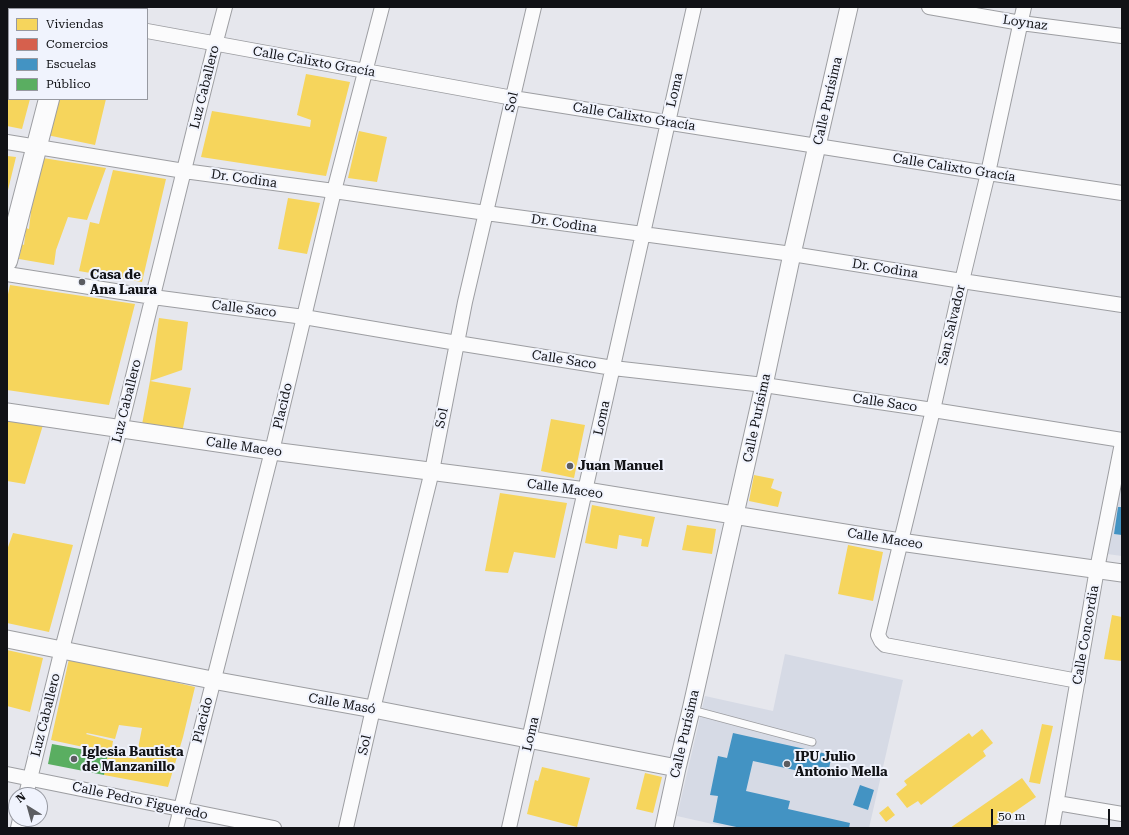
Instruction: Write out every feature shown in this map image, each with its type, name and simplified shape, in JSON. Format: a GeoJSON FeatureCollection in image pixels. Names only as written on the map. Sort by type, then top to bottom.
{"type":"FeatureCollection","features":[{"type":"Feature","properties":{"kind":"main road"},"geometry":{"type":"LineString","coordinates":[[7,261],[49,100]]}},
{"type":"Feature","properties":{"kind":"street","name":"Luz Caballero"},"geometry":{"type":"LineString","coordinates":[[28,787],[62,649],[120,429],[225,7]]}},
{"type":"Feature","properties":{"kind":"street","name":"Placido"},"geometry":{"type":"LineString","coordinates":[[176,828],[212,680],[272,451],[334,191],[382,7]]}},
{"type":"Feature","properties":{"kind":"street","name":"Sol"},"geometry":{"type":"LineString","coordinates":[[346,828],[373,709],[432,472],[465,302],[534,7]]}},
{"type":"Feature","properties":{"kind":"street","name":"Loma"},"geometry":{"type":"LineString","coordinates":[[509,828],[694,7]]}},
{"type":"Feature","properties":{"kind":"street","name":"Calle Purísima"},"geometry":{"type":"LineString","coordinates":[[664,828],[736,514],[792,254],[849,7]]}},
{"type":"Feature","properties":{"kind":"street","name":"Loynaz"},"geometry":{"type":"LineString","coordinates":[[929,7],[1021,23],[1122,36]]}},
{"type":"Feature","properties":{"kind":"street","name":"San Salvador"},"geometry":{"type":"LineString","coordinates":[[1024,7],[988,173],[933,410],[878,635],[885,645],[1078,681]]}},
{"type":"Feature","properties":{"kind":"street","name":"Calle Calixto Gracía"},"geometry":{"type":"LineString","coordinates":[[148,31],[215,45],[365,70],[513,98],[1122,193]]}},
{"type":"Feature","properties":{"kind":"street","name":"Dr. Codina"},"geometry":{"type":"LineString","coordinates":[[7,142],[184,171],[334,191],[486,214],[792,254],[1122,305]]}},
{"type":"Feature","properties":{"kind":"street","name":"Calle Saco"},"geometry":{"type":"LineString","coordinates":[[7,274],[153,297],[304,317],[457,344],[613,368],[764,385],[1122,440]]}},
{"type":"Feature","properties":{"kind":"street","name":"Calle Maceo"},"geometry":{"type":"LineString","coordinates":[[7,412],[272,451],[586,491],[736,514],[900,542],[1122,573]]}},
{"type":"Feature","properties":{"kind":"street","name":"Calle Concordia"},"geometry":{"type":"LineString","coordinates":[[1052,828],[1097,569],[1122,443]]}},
{"type":"Feature","properties":{"kind":"street","name":"Calle Masó"},"geometry":{"type":"LineString","coordinates":[[7,639],[212,680],[373,709],[677,768]]}},
{"type":"Feature","properties":{"kind":"street","name":"Calle Pedro Figueredo"},"geometry":{"type":"LineString","coordinates":[[7,774],[274,828]]}},
{"type":"Feature","properties":{"kind":"street"},"geometry":{"type":"LineString","coordinates":[[1057,804],[1122,814]]}},
{"type":"Feature","properties":{"kind":"lane"},"geometry":{"type":"LineString","coordinates":[[691,710],[812,742]]}},
{"type":"Feature","properties":{"kind":"shaded area"},"geometry":{"type":"Polygon","coordinates":[[[1122,478],[1122,556],[1107,554],[1122,478]]]}},
{"type":"Feature","properties":{"kind":"shaded area","name":"IPU Julio Antonio Mella"},"geometry":{"type":"Polygon","coordinates":[[[785,654],[903,680],[869,828],[730,828],[677,816],[705,696],[773,711],[785,654]]]}},
{"type":"Feature","properties":{"kind":"building: Viviendas"},"geometry":{"type":"Polygon","coordinates":[[[306,74],[350,82],[326,176],[201,157],[212,111],[310,127],[311,120],[297,115],[306,74]]]}},
{"type":"Feature","properties":{"kind":"building: Viviendas"},"geometry":{"type":"Polygon","coordinates":[[[8,76],[8,100],[30,100],[22,129],[7,126],[8,76]]]}},
{"type":"Feature","properties":{"kind":"building: Viviendas"},"geometry":{"type":"Polygon","coordinates":[[[55,100],[106,100],[95,145],[47,135],[55,100]]]}},
{"type":"Feature","properties":{"kind":"building: Viviendas"},"geometry":{"type":"Polygon","coordinates":[[[359,131],[387,137],[377,182],[348,178],[359,131]]]}},
{"type":"Feature","properties":{"kind":"building: Viviendas"},"geometry":{"type":"Polygon","coordinates":[[[7,156],[16,157],[8,190],[7,190],[7,156]]]}},
{"type":"Feature","properties":{"kind":"building: Viviendas"},"geometry":{"type":"Polygon","coordinates":[[[43,158],[106,168],[87,220],[68,217],[56,250],[54,265],[19,259],[22,244],[24,245],[26,228],[29,229],[31,211],[43,158]]]}},
{"type":"Feature","properties":{"kind":"building: Viviendas"},"geometry":{"type":"Polygon","coordinates":[[[113,170],[166,179],[142,282],[79,271],[90,222],[99,224],[113,170]]]}},
{"type":"Feature","properties":{"kind":"building: Viviendas"},"geometry":{"type":"Polygon","coordinates":[[[288,198],[320,203],[307,254],[278,249],[288,198]]]}},
{"type":"Feature","properties":{"kind":"building: Viviendas"},"geometry":{"type":"Polygon","coordinates":[[[10,285],[135,304],[109,405],[7,390],[7,299],[10,285]]]}},
{"type":"Feature","properties":{"kind":"building: Viviendas"},"geometry":{"type":"Polygon","coordinates":[[[159,318],[188,322],[182,370],[150,381],[159,318]]]}},
{"type":"Feature","properties":{"kind":"building: Viviendas"},"geometry":{"type":"Polygon","coordinates":[[[150,381],[191,388],[181,438],[141,430],[150,381]]]}},
{"type":"Feature","properties":{"kind":"building: Viviendas"},"geometry":{"type":"Polygon","coordinates":[[[7,418],[43,425],[25,484],[7,481],[7,418]]]}},
{"type":"Feature","properties":{"kind":"building: Viviendas"},"geometry":{"type":"Polygon","coordinates":[[[551,419],[585,425],[574,478],[541,471],[551,419]]]}},
{"type":"Feature","properties":{"kind":"building: Viviendas"},"geometry":{"type":"Polygon","coordinates":[[[754,475],[774,479],[771,488],[782,492],[778,507],[749,501],[754,475]]]}},
{"type":"Feature","properties":{"kind":"building: Viviendas"},"geometry":{"type":"Polygon","coordinates":[[[500,493],[567,503],[555,558],[514,552],[508,573],[485,571],[500,493]]]}},
{"type":"Feature","properties":{"kind":"building: Viviendas"},"geometry":{"type":"Polygon","coordinates":[[[592,505],[655,517],[648,547],[641,546],[642,539],[619,535],[617,549],[585,543],[592,505]]]}},
{"type":"Feature","properties":{"kind":"building: Viviendas"},"geometry":{"type":"Polygon","coordinates":[[[687,525],[716,529],[712,554],[682,550],[687,525]]]}},
{"type":"Feature","properties":{"kind":"building: Viviendas"},"geometry":{"type":"Polygon","coordinates":[[[13,533],[73,545],[49,632],[7,623],[7,550],[13,533]]]}},
{"type":"Feature","properties":{"kind":"building: Viviendas"},"geometry":{"type":"Polygon","coordinates":[[[848,545],[883,552],[873,601],[838,594],[848,545]]]}},
{"type":"Feature","properties":{"kind":"building: Viviendas"},"geometry":{"type":"Polygon","coordinates":[[[1112,615],[1122,617],[1122,661],[1104,659],[1112,615]]]}},
{"type":"Feature","properties":{"kind":"building: Viviendas"},"geometry":{"type":"Polygon","coordinates":[[[7,650],[43,658],[30,712],[7,706],[7,650]]]}},
{"type":"Feature","properties":{"kind":"building: Viviendas"},"geometry":{"type":"Polygon","coordinates":[[[69,659],[195,687],[183,737],[168,787],[104,775],[108,754],[136,759],[142,728],[119,725],[115,739],[86,734],[113,741],[111,753],[51,740],[69,659]]]}},
{"type":"Feature","properties":{"kind":"building: Viviendas"},"geometry":{"type":"Polygon","coordinates":[[[1042,724],[1053,726],[1040,784],[1029,782],[1042,724]]]}},
{"type":"Feature","properties":{"kind":"building: Viviendas"},"geometry":{"type":"Polygon","coordinates":[[[982,729],[993,743],[983,751],[986,756],[921,805],[918,801],[907,808],[896,794],[907,785],[904,781],[969,733],[972,737],[982,729]]]}},
{"type":"Feature","properties":{"kind":"building: Viviendas"},"geometry":{"type":"Polygon","coordinates":[[[542,767],[590,778],[577,827],[527,814],[535,780],[538,781],[542,767]]]}},
{"type":"Feature","properties":{"kind":"building: Viviendas"},"geometry":{"type":"Polygon","coordinates":[[[645,773],[662,777],[653,813],[636,809],[645,773]]]}},
{"type":"Feature","properties":{"kind":"building: Viviendas"},"geometry":{"type":"Polygon","coordinates":[[[1022,778],[1036,797],[991,828],[950,828],[1022,778]]]}},
{"type":"Feature","properties":{"kind":"building: Viviendas"},"geometry":{"type":"Polygon","coordinates":[[[888,806],[895,815],[886,822],[879,813],[888,806]]]}},
{"type":"Feature","properties":{"kind":"building: Comercios"},"geometry":{"type":"Polygon","coordinates":[[[7,21],[8,21],[8,76],[7,21]]]}},
{"type":"Feature","properties":{"kind":"building: Escuelas"},"geometry":{"type":"Polygon","coordinates":[[[1118,507],[1122,507],[1122,535],[1114,534],[1118,507]]]}},
{"type":"Feature","properties":{"kind":"building: Escuelas"},"geometry":{"type":"Polygon","coordinates":[[[733,733],[832,755],[827,777],[753,761],[746,791],[790,801],[788,809],[850,823],[849,828],[741,828],[713,822],[718,796],[710,795],[718,756],[727,758],[733,733]]]}},
{"type":"Feature","properties":{"kind":"building: Escuelas"},"geometry":{"type":"Polygon","coordinates":[[[860,785],[874,790],[868,810],[853,805],[860,785]]]}},
{"type":"Feature","properties":{"kind":"building: Público"},"geometry":{"type":"Polygon","coordinates":[[[52,744],[108,754],[104,775],[48,764],[52,744]]]}},
{"type":"Feature","properties":{"kind":"place","name":"Casa de Ana Laura"},"geometry":{"type":"Point","coordinates":[82,282]}},
{"type":"Feature","properties":{"kind":"place","name":"Juan Manuel"},"geometry":{"type":"Point","coordinates":[570,466]}},
{"type":"Feature","properties":{"kind":"place","name":"Iglesia Bautista de Manzanillo"},"geometry":{"type":"Point","coordinates":[74,759]}},
{"type":"Feature","properties":{"kind":"place","name":"IPU Julio Antonio Mella"},"geometry":{"type":"Point","coordinates":[787,764]}}]}
